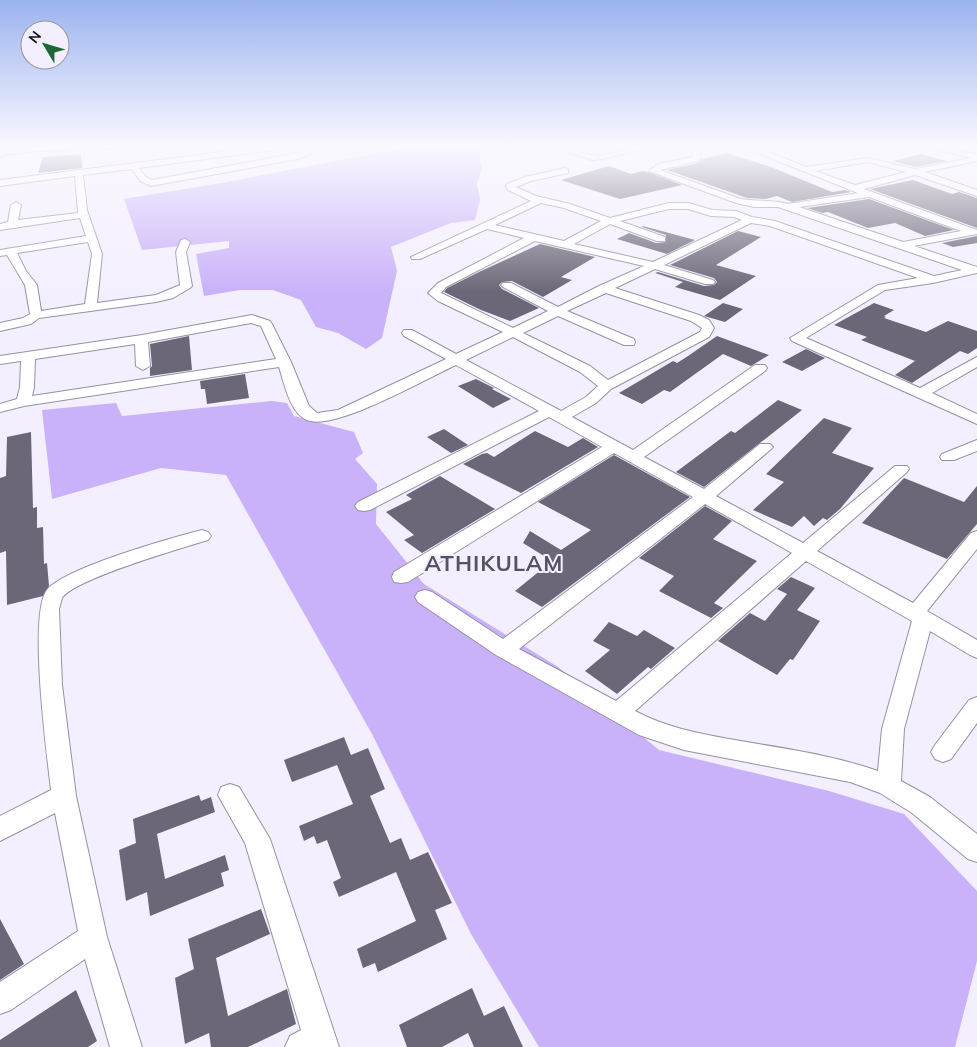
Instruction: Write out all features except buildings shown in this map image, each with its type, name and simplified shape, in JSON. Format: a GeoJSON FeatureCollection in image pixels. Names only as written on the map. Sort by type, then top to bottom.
{"type":"FeatureCollection","features":[{"type":"Feature","properties":{"kind":"street"},"geometry":{"type":"LineString","coordinates":[[80,195],[84,215],[97,254],[91,307]]}},
{"type":"Feature","properties":{"kind":"street"},"geometry":{"type":"LineString","coordinates":[[527,195],[536,199],[568,206],[608,222],[661,239]]}},
{"type":"Feature","properties":{"kind":"street"},"geometry":{"type":"LineString","coordinates":[[721,195],[739,201],[787,207],[976,271]]}},
{"type":"Feature","properties":{"kind":"street"},"geometry":{"type":"LineString","coordinates":[[787,207],[865,195]]}},
{"type":"Feature","properties":{"kind":"street"},"geometry":{"type":"LineString","coordinates":[[872,195],[975,231]]}},
{"type":"Feature","properties":{"kind":"street"},"geometry":{"type":"LineString","coordinates":[[416,257],[536,204],[538,201],[536,199]]}},
{"type":"Feature","properties":{"kind":"street"},"geometry":{"type":"LineString","coordinates":[[13,224],[16,205]]}},
{"type":"Feature","properties":{"kind":"street"},"geometry":{"type":"LineString","coordinates":[[564,244],[608,222],[669,206],[684,205],[712,213],[736,214],[750,220],[772,223],[933,280]]}},
{"type":"Feature","properties":{"kind":"street"},"geometry":{"type":"LineString","coordinates":[[0,227],[84,215]]}},
{"type":"Feature","properties":{"kind":"street"},"geometry":{"type":"LineString","coordinates":[[0,360],[142,339],[252,319],[266,324],[284,362],[300,405],[307,414],[319,418],[343,414],[603,288],[750,220]]}},
{"type":"Feature","properties":{"kind":"street"},"geometry":{"type":"LineString","coordinates":[[486,226],[652,266],[709,282]]}},
{"type":"Feature","properties":{"kind":"street"},"geometry":{"type":"LineString","coordinates":[[902,245],[975,231]]}},
{"type":"Feature","properties":{"kind":"street"},"geometry":{"type":"LineString","coordinates":[[36,315],[31,286],[5,252],[92,238]]}},
{"type":"Feature","properties":{"kind":"street"},"geometry":{"type":"LineString","coordinates":[[534,238],[442,285],[434,293],[442,299],[514,332],[588,372],[601,380],[606,386]]}},
{"type":"Feature","properties":{"kind":"street"},"geometry":{"type":"LineString","coordinates":[[0,327],[27,321],[36,315],[176,294],[186,286],[182,252],[185,242]]}},
{"type":"Feature","properties":{"kind":"street"},"geometry":{"type":"LineString","coordinates":[[976,271],[933,280],[882,287],[796,338],[977,420]]}},
{"type":"Feature","properties":{"kind":"street"},"geometry":{"type":"LineString","coordinates":[[507,285],[557,311],[629,342]]}},
{"type":"Feature","properties":{"kind":"street"},"geometry":{"type":"LineString","coordinates":[[364,506],[554,415],[586,404],[602,392],[606,386],[705,334],[708,328],[705,323],[695,318],[603,288]]}},
{"type":"Feature","properties":{"kind":"street"},"geometry":{"type":"LineString","coordinates":[[408,333],[977,650]]}},
{"type":"Feature","properties":{"kind":"street"},"geometry":{"type":"LineString","coordinates":[[142,339],[141,354],[143,366]]}},
{"type":"Feature","properties":{"kind":"street"},"geometry":{"type":"LineString","coordinates":[[23,402],[27,387],[28,356]]}},
{"type":"Feature","properties":{"kind":"street"},"geometry":{"type":"LineString","coordinates":[[921,393],[977,361]]}},
{"type":"Feature","properties":{"kind":"street"},"geometry":{"type":"LineString","coordinates":[[0,408],[23,402],[284,362]]}},
{"type":"Feature","properties":{"kind":"street"},"geometry":{"type":"LineString","coordinates":[[632,458],[760,368]]}},
{"type":"Feature","properties":{"kind":"street"},"geometry":{"type":"LineString","coordinates":[[948,457],[977,444]]}},
{"type":"Feature","properties":{"kind":"street"},"geometry":{"type":"LineString","coordinates":[[503,650],[704,498],[765,447]]}},
{"type":"Feature","properties":{"kind":"street"},"geometry":{"type":"LineString","coordinates":[[402,576],[613,448]]}},
{"type":"Feature","properties":{"kind":"street"},"geometry":{"type":"LineString","coordinates":[[618,712],[901,469]]}},
{"type":"Feature","properties":{"kind":"street"},"geometry":{"type":"LineString","coordinates":[[126,1047],[93,937],[64,796],[51,685],[49,610],[54,594],[65,585],[96,570],[202,536]]}},
{"type":"Feature","properties":{"kind":"street"},"geometry":{"type":"LineString","coordinates":[[889,786],[893,729],[919,616],[977,537]]}},
{"type":"Feature","properties":{"kind":"street"},"geometry":{"type":"LineString","coordinates":[[425,597],[503,650],[647,728],[684,740],[851,772],[889,786],[921,805],[977,850]]}},
{"type":"Feature","properties":{"kind":"street"},"geometry":{"type":"LineString","coordinates":[[943,752],[977,706]]}},
{"type":"Feature","properties":{"kind":"street"},"geometry":{"type":"LineString","coordinates":[[230,795],[257,839],[314,1044]]}},
{"type":"Feature","properties":{"kind":"street"},"geometry":{"type":"LineString","coordinates":[[0,829],[64,796]]}},
{"type":"Feature","properties":{"kind":"street"},"geometry":{"type":"LineString","coordinates":[[0,999],[93,937]]}},
{"type":"Feature","properties":{"kind":"shaded area"},"geometry":{"type":"Polygon","coordinates":[[[149,195],[479,195],[480,200],[475,220],[451,223],[391,247],[397,271],[382,338],[366,349],[338,333],[316,327],[301,300],[273,290],[240,290],[204,296],[196,254],[229,248],[229,241],[142,250],[124,199],[149,195]]]}},
{"type":"Feature","properties":{"kind":"shaded area"},"geometry":{"type":"Polygon","coordinates":[[[272,401],[287,403],[294,416],[354,432],[363,453],[355,459],[377,484],[376,524],[424,584],[558,667],[659,750],[829,791],[904,814],[977,891],[977,961],[955,1047],[539,1047],[471,934],[372,734],[226,475],[161,468],[52,499],[42,410],[116,403],[122,416],[272,401]]]}},
{"type":"Feature","properties":{"kind":"district","name":"ATHIKULAM"},"geometry":{"type":"Point","coordinates":[494,563]}}]}
